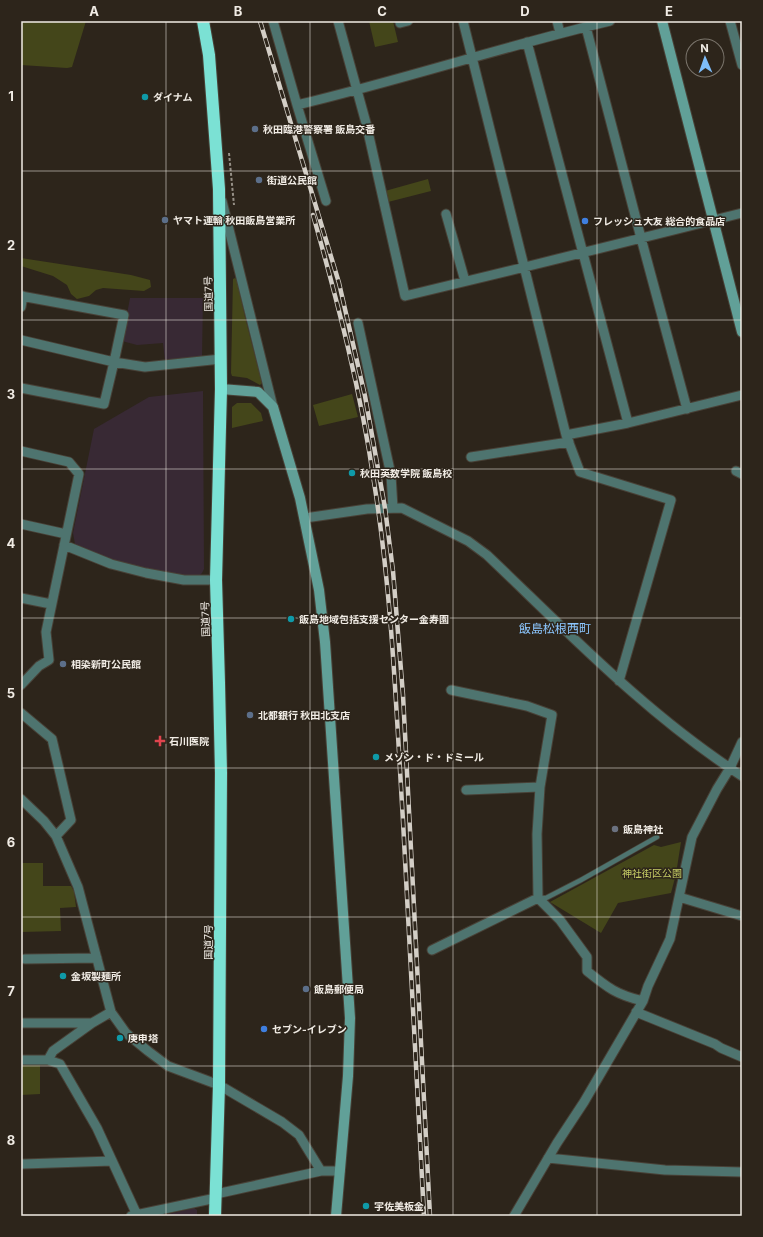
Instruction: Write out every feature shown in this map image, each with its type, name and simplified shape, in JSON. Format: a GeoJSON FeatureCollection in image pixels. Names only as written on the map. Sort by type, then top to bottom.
{"type":"FeatureCollection","features":[{"type":"Feature","properties":{"kind":"highway","name":"国道7号"},"geometry":{"type":"LineString","coordinates":[[203,21],[209,55],[219,188],[221,358],[216,580],[220,683],[221,772],[219,1085],[215,1216]]}},
{"type":"Feature","properties":{"kind":"street"},"geometry":{"type":"LineString","coordinates":[[273,21],[326,201]]}},
{"type":"Feature","properties":{"kind":"street"},"geometry":{"type":"LineString","coordinates":[[338,21],[358,91],[405,296],[742,213]]}},
{"type":"Feature","properties":{"kind":"street"},"geometry":{"type":"LineString","coordinates":[[400,21],[400,23],[408,21]]}},
{"type":"Feature","properties":{"kind":"street"},"geometry":{"type":"LineString","coordinates":[[463,21],[568,438],[580,472],[671,500],[618,681]]}},
{"type":"Feature","properties":{"kind":"street"},"geometry":{"type":"LineString","coordinates":[[557,21],[560,33]]}},
{"type":"Feature","properties":{"kind":"street"},"geometry":{"type":"LineString","coordinates":[[297,105],[358,91],[527,42],[610,21]]}},
{"type":"Feature","properties":{"kind":"street"},"geometry":{"type":"LineString","coordinates":[[662,21],[742,332]]}},
{"type":"Feature","properties":{"kind":"street"},"geometry":{"type":"LineString","coordinates":[[730,21],[742,65]]}},
{"type":"Feature","properties":{"kind":"street"},"geometry":{"type":"LineString","coordinates":[[586,27],[687,409]]}},
{"type":"Feature","properties":{"kind":"street"},"geometry":{"type":"LineString","coordinates":[[527,42],[628,423]]}},
{"type":"Feature","properties":{"kind":"street"},"geometry":{"type":"LineString","coordinates":[[219,188],[273,407],[306,518],[319,590],[324,642],[350,1018],[348,1076],[336,1216]]}},
{"type":"Feature","properties":{"kind":"street"},"geometry":{"type":"LineString","coordinates":[[446,214],[464,282]]}},
{"type":"Feature","properties":{"kind":"street"},"geometry":{"type":"LineString","coordinates":[[21,307],[22,296],[124,315],[104,404],[21,388]]}},
{"type":"Feature","properties":{"kind":"street"},"geometry":{"type":"LineString","coordinates":[[358,323],[391,475],[393,508]]}},
{"type":"Feature","properties":{"kind":"street"},"geometry":{"type":"LineString","coordinates":[[21,340],[114,362],[145,367],[221,358]]}},
{"type":"Feature","properties":{"kind":"street"},"geometry":{"type":"LineString","coordinates":[[221,390],[258,392],[273,407]]}},
{"type":"Feature","properties":{"kind":"street"},"geometry":{"type":"LineString","coordinates":[[471,458],[568,438],[742,395]]}},
{"type":"Feature","properties":{"kind":"street"},"geometry":{"type":"LineString","coordinates":[[21,451],[69,462],[79,474],[46,632],[49,660],[39,666],[21,685]]}},
{"type":"Feature","properties":{"kind":"street"},"geometry":{"type":"LineString","coordinates":[[306,518],[367,509],[402,508],[468,540],[487,555],[618,681],[692,741],[742,776]]}},
{"type":"Feature","properties":{"kind":"street"},"geometry":{"type":"LineString","coordinates":[[21,524],[66,534]]}},
{"type":"Feature","properties":{"kind":"street"},"geometry":{"type":"LineString","coordinates":[[64,545],[111,564],[146,573],[184,580],[216,580]]}},
{"type":"Feature","properties":{"kind":"street"},"geometry":{"type":"LineString","coordinates":[[21,598],[51,604]]}},
{"type":"Feature","properties":{"kind":"street"},"geometry":{"type":"LineString","coordinates":[[451,690],[527,706],[552,715],[540,787],[537,834],[538,898],[560,920],[587,957],[587,971],[610,990],[628,998],[643,1001]]}},
{"type":"Feature","properties":{"kind":"street"},"geometry":{"type":"LineString","coordinates":[[21,713],[52,739],[71,820],[56,836]]}},
{"type":"Feature","properties":{"kind":"street"},"geometry":{"type":"LineString","coordinates":[[514,1216],[548,1158],[584,1102],[643,1001],[648,986],[670,939],[692,837],[717,789],[730,768],[742,742]]}},
{"type":"Feature","properties":{"kind":"street"},"geometry":{"type":"LineString","coordinates":[[466,790],[540,787]]}},
{"type":"Feature","properties":{"kind":"street"},"geometry":{"type":"LineString","coordinates":[[21,799],[44,821],[56,836],[78,887],[111,1012],[126,1033],[168,1066],[219,1085],[282,1122],[299,1135],[321,1171]]}},
{"type":"Feature","properties":{"kind":"street"},"geometry":{"type":"LineString","coordinates":[[432,950],[538,898]]}},
{"type":"Feature","properties":{"kind":"street"},"geometry":{"type":"LineString","coordinates":[[679,898],[742,916]]}},
{"type":"Feature","properties":{"kind":"street"},"geometry":{"type":"LineString","coordinates":[[25,959],[97,958]]}},
{"type":"Feature","properties":{"kind":"street"},"geometry":{"type":"LineString","coordinates":[[48,1060],[53,1051],[92,1022],[111,1012]]}},
{"type":"Feature","properties":{"kind":"street"},"geometry":{"type":"LineString","coordinates":[[636,1012],[715,1044],[742,1057]]}},
{"type":"Feature","properties":{"kind":"street"},"geometry":{"type":"LineString","coordinates":[[21,1023],[92,1022]]}},
{"type":"Feature","properties":{"kind":"street"},"geometry":{"type":"LineString","coordinates":[[21,1060],[48,1060],[60,1064],[97,1128],[134,1215],[321,1171],[340,1170]]}},
{"type":"Feature","properties":{"kind":"street"},"geometry":{"type":"LineString","coordinates":[[548,1158],[665,1170],[742,1172]]}},
{"type":"Feature","properties":{"kind":"street"},"geometry":{"type":"LineString","coordinates":[[23,1164],[112,1161]]}},
{"type":"Feature","properties":{"kind":"lane"},"geometry":{"type":"LineString","coordinates":[[538,898],[546,898],[657,837]]}},
{"type":"Feature","properties":{"kind":"path"},"geometry":{"type":"LineString","coordinates":[[228,146],[235,210]]}},
{"type":"Feature","properties":{"kind":"shaded area"},"geometry":{"type":"Polygon","coordinates":[[[130,298],[203,298],[202,357],[165,361],[163,343],[137,345],[122,341],[130,298]]]}},
{"type":"Feature","properties":{"kind":"shaded area"},"geometry":{"type":"Polygon","coordinates":[[[203,391],[204,569],[202,573],[199,576],[185,576],[146,569],[101,556],[75,544],[73,533],[94,429],[149,397],[203,391]]]}},
{"type":"Feature","properties":{"kind":"shaded area"},"geometry":{"type":"Polygon","coordinates":[[[194,1208],[197,1210],[197,1216],[161,1216],[194,1208]]]}},
{"type":"Feature","properties":{"kind":"green space"},"geometry":{"type":"Polygon","coordinates":[[[21,21],[86,21],[72,67],[21,65],[21,21]]]}},
{"type":"Feature","properties":{"kind":"green space"},"geometry":{"type":"Polygon","coordinates":[[[369,21],[393,21],[398,42],[375,47],[369,21]]]}},
{"type":"Feature","properties":{"kind":"green space"},"geometry":{"type":"Polygon","coordinates":[[[428,179],[431,191],[388,202],[385,191],[428,179]]]}},
{"type":"Feature","properties":{"kind":"green space"},"geometry":{"type":"Polygon","coordinates":[[[21,258],[131,275],[150,280],[151,287],[144,291],[103,288],[96,290],[89,296],[77,299],[71,294],[67,285],[53,276],[21,266],[21,258]]]}},
{"type":"Feature","properties":{"kind":"green space"},"geometry":{"type":"Polygon","coordinates":[[[235,278],[237,280],[262,383],[260,385],[247,378],[232,376],[231,373],[233,279],[235,278]]]}},
{"type":"Feature","properties":{"kind":"green space"},"geometry":{"type":"Polygon","coordinates":[[[352,394],[358,417],[319,426],[313,405],[352,394]]]}},
{"type":"Feature","properties":{"kind":"green space"},"geometry":{"type":"Polygon","coordinates":[[[237,403],[251,403],[261,413],[263,421],[232,428],[232,407],[237,403]]]}},
{"type":"Feature","properties":{"kind":"green space","name":"神社街区公園"},"geometry":{"type":"Polygon","coordinates":[[[681,842],[676,874],[671,893],[618,903],[601,933],[550,902],[654,845],[661,847],[681,842]]]}},
{"type":"Feature","properties":{"kind":"green space"},"geometry":{"type":"Polygon","coordinates":[[[21,863],[43,863],[43,886],[71,886],[74,891],[76,907],[60,908],[61,931],[21,932],[21,863]]]}},
{"type":"Feature","properties":{"kind":"green space"},"geometry":{"type":"Polygon","coordinates":[[[21,1063],[40,1063],[40,1094],[21,1095],[21,1063]]]}},
{"type":"Feature","properties":{"kind":"railway"},"geometry":{"type":"LineString","coordinates":[[260,21],[339,283],[365,396],[385,508],[393,571],[403,695],[430,1216]]}},
{"type":"Feature","properties":{"kind":"railway"},"geometry":{"type":"LineString","coordinates":[[313,215],[340,314],[356,381],[369,448],[385,566],[393,651],[424,1216]]}},
{"type":"Feature","properties":{"kind":"place","name":"ダイナム"},"geometry":{"type":"Point","coordinates":[145,97]}},
{"type":"Feature","properties":{"kind":"place","name":"秋田臨港警察署 飯島交番"},"geometry":{"type":"Point","coordinates":[255,129]}},
{"type":"Feature","properties":{"kind":"place","name":"街道公民館"},"geometry":{"type":"Point","coordinates":[259,180]}},
{"type":"Feature","properties":{"kind":"place","name":"ヤマト運輸 秋田飯島営業所"},"geometry":{"type":"Point","coordinates":[165,220]}},
{"type":"Feature","properties":{"kind":"place","name":"フレッシュ大友 総合的食品店"},"geometry":{"type":"Point","coordinates":[585,221]}},
{"type":"Feature","properties":{"kind":"place","name":"秋田英数学院 飯島校"},"geometry":{"type":"Point","coordinates":[352,473]}},
{"type":"Feature","properties":{"kind":"place","name":"飯島地域包括支援センター金寿園"},"geometry":{"type":"Point","coordinates":[291,619]}},
{"type":"Feature","properties":{"kind":"place","name":"相染新町公民館"},"geometry":{"type":"Point","coordinates":[63,664]}},
{"type":"Feature","properties":{"kind":"place","name":"北都銀行 秋田北支店"},"geometry":{"type":"Point","coordinates":[250,715]}},
{"type":"Feature","properties":{"kind":"place","name":"石川医院"},"geometry":{"type":"Point","coordinates":[160,741]}},
{"type":"Feature","properties":{"kind":"place","name":"メゾン・ド・ドミール"},"geometry":{"type":"Point","coordinates":[376,757]}},
{"type":"Feature","properties":{"kind":"place","name":"飯島神社"},"geometry":{"type":"Point","coordinates":[615,829]}},
{"type":"Feature","properties":{"kind":"place","name":"金坂製麺所"},"geometry":{"type":"Point","coordinates":[63,976]}},
{"type":"Feature","properties":{"kind":"place","name":"飯島郵便局"},"geometry":{"type":"Point","coordinates":[306,989]}},
{"type":"Feature","properties":{"kind":"place","name":"セブン-イレブン"},"geometry":{"type":"Point","coordinates":[264,1029]}},
{"type":"Feature","properties":{"kind":"place","name":"庚申塔"},"geometry":{"type":"Point","coordinates":[120,1038]}},
{"type":"Feature","properties":{"kind":"place","name":"宇佐美板金"},"geometry":{"type":"Point","coordinates":[366,1206]}},
{"type":"Feature","properties":{"kind":"district","name":"飯島松根西町"},"geometry":{"type":"Point","coordinates":[555,628]}}]}
